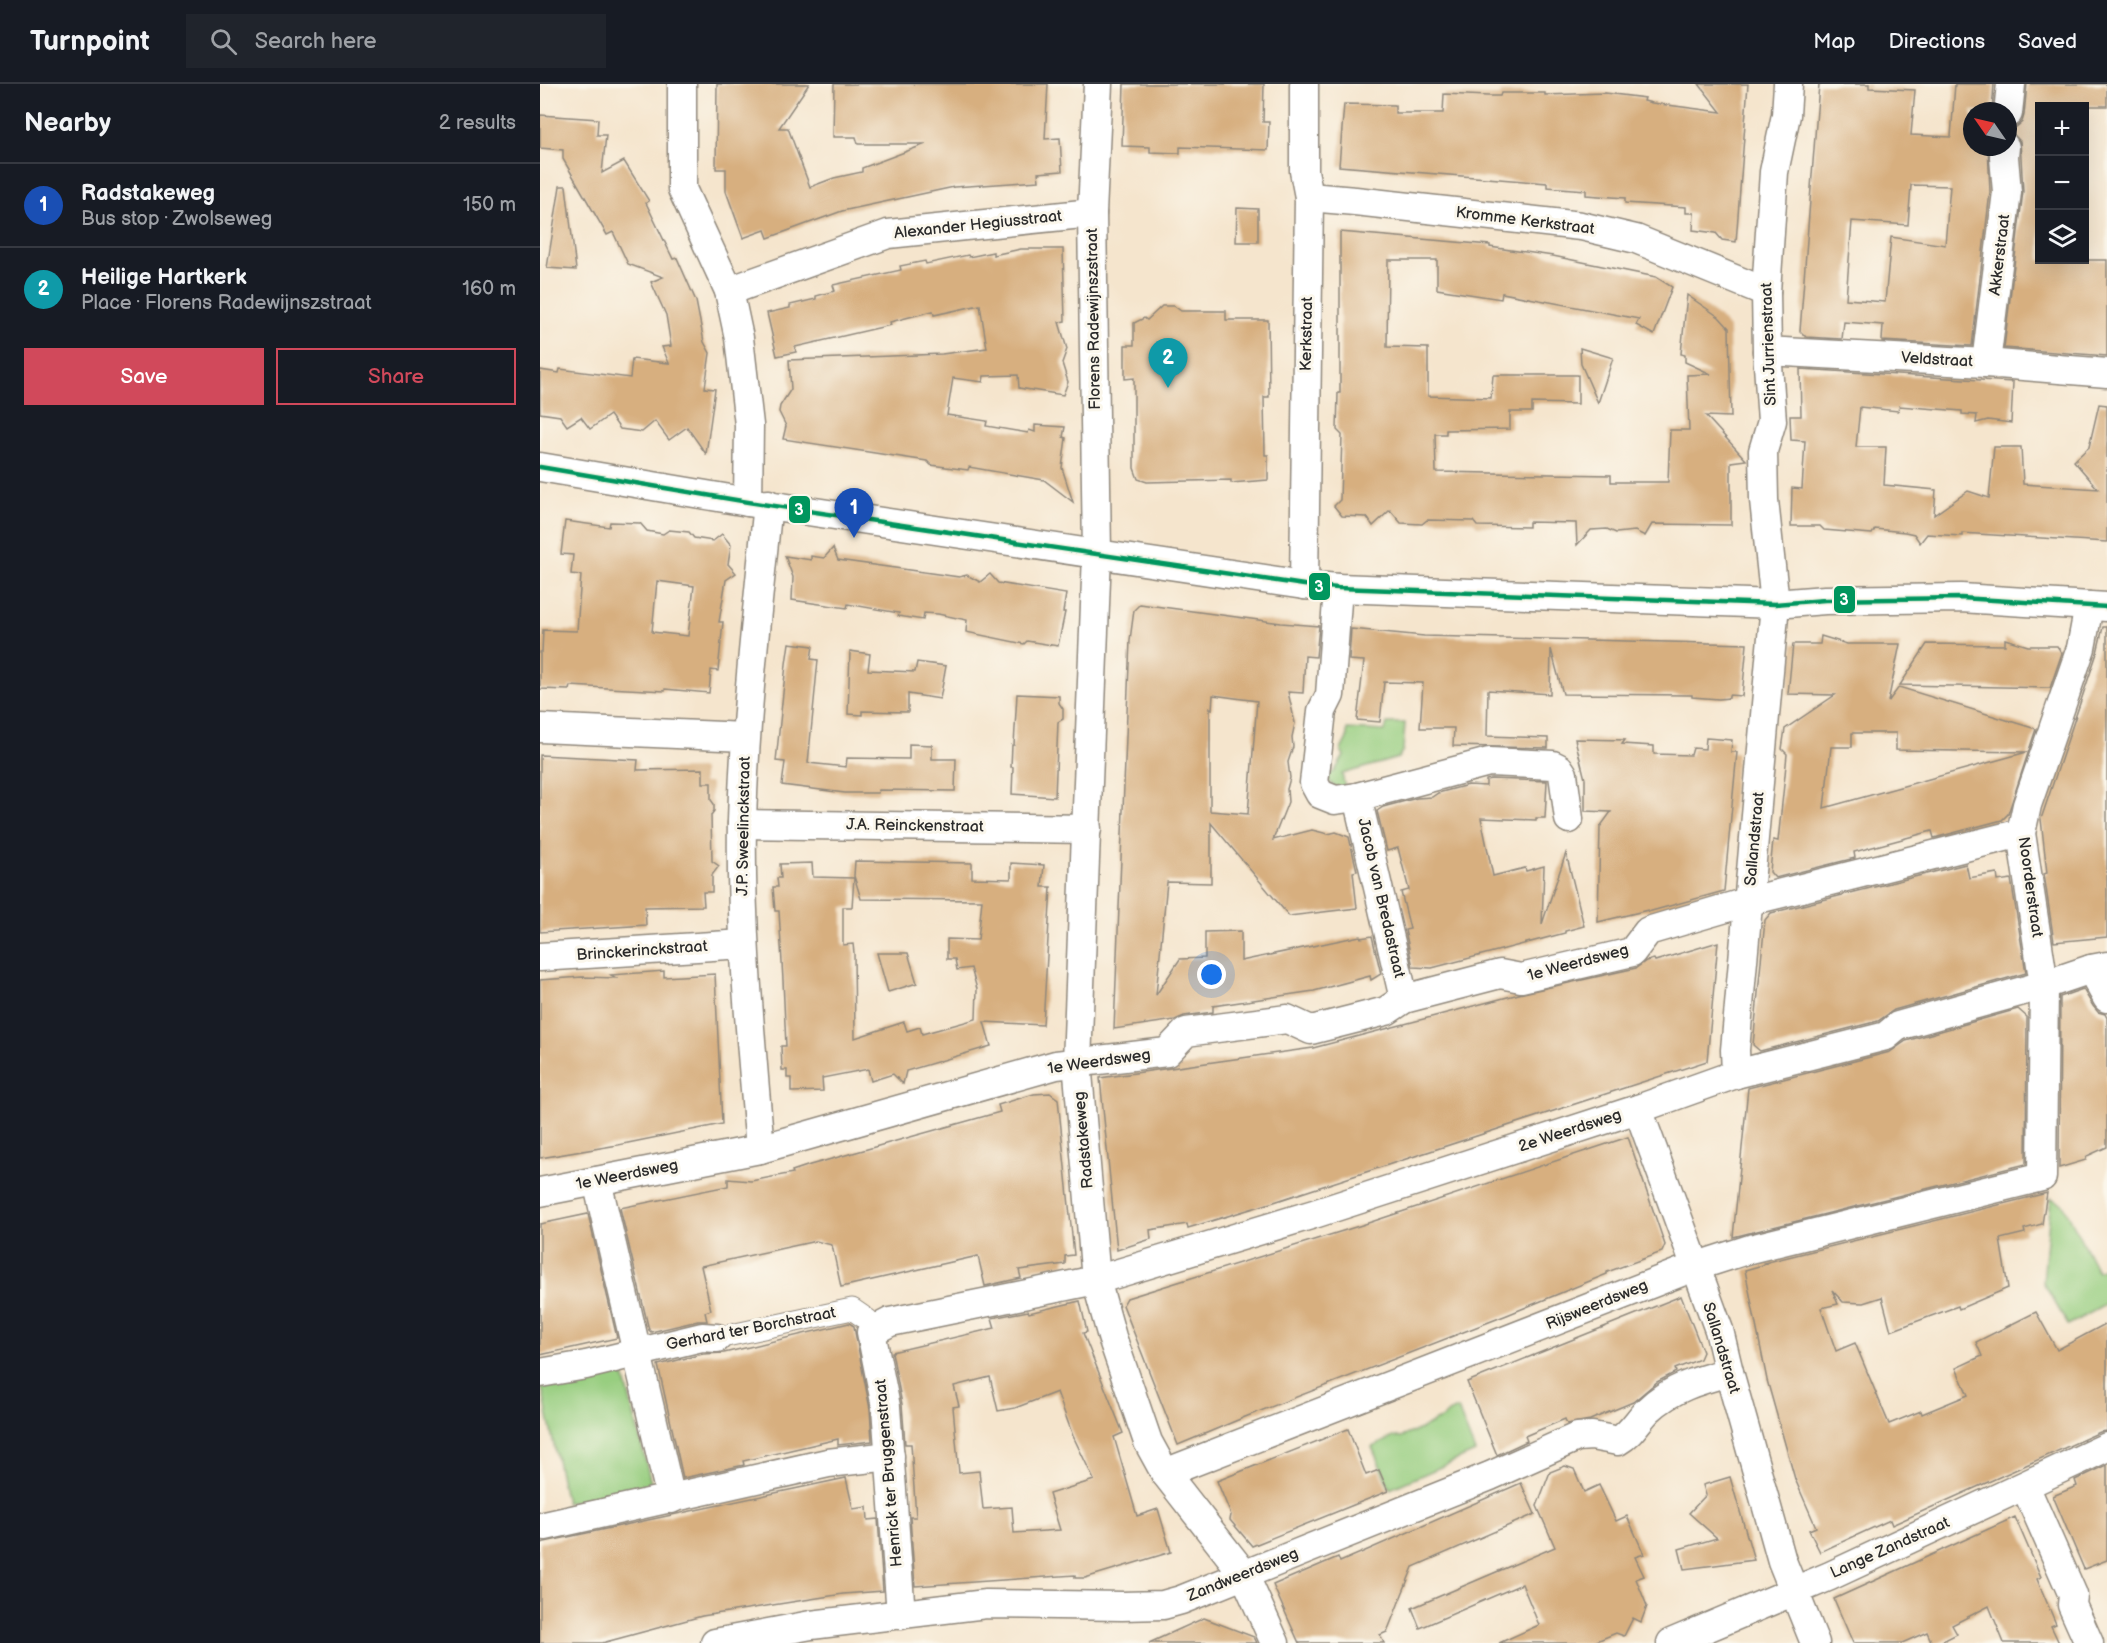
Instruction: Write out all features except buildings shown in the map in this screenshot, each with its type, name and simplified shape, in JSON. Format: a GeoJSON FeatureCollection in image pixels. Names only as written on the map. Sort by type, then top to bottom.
{"type":"FeatureCollection","features":[{"type":"Feature","properties":{"kind":"street","name":"J.P. Sweelinckstraat"},"geometry":{"type":"LineString","coordinates":[[682,84],[682,189],[729,291],[740,338],[758,503],[742,824],[744,944],[760,1149]]}},
{"type":"Feature","properties":{"kind":"street","name":"Florens Radewijnszstraat"},"geometry":{"type":"LineString","coordinates":[[1097,554],[1092,213],[1098,84]]}},
{"type":"Feature","properties":{"kind":"street","name":"Kerkstraat"},"geometry":{"type":"LineString","coordinates":[[1304,84],[1304,171],[1309,197],[1304,585]]}},
{"type":"Feature","properties":{"kind":"street","name":"Sint Jurrienstraat"},"geometry":{"type":"LineString","coordinates":[[1775,604],[1764,500],[1763,451],[1772,421],[1766,292],[1774,172],[1786,115],[1788,84]]}},
{"type":"Feature","properties":{"kind":"street"},"geometry":{"type":"LineString","coordinates":[[2009,102],[2011,84]]}},
{"type":"Feature","properties":{"kind":"street","name":"Akkerstraat"},"geometry":{"type":"LineString","coordinates":[[1986,363],[2007,192],[2004,156]]}},
{"type":"Feature","properties":{"kind":"street","name":"Kromme Kerkstraat"},"geometry":{"type":"LineString","coordinates":[[1309,197],[1581,226],[1636,239],[1766,292]]}},
{"type":"Feature","properties":{"kind":"street","name":"Alexander Hegiusstraat"},"geometry":{"type":"LineString","coordinates":[[729,291],[888,234],[1092,213]]}},
{"type":"Feature","properties":{"kind":"street","name":"Veldstraat"},"geometry":{"type":"LineString","coordinates":[[1767,351],[1986,363],[2107,373]]}},
{"type":"Feature","properties":{"kind":"street"},"geometry":{"type":"LineString","coordinates":[[540,467],[758,503],[1304,585],[1775,604],[1825,600],[1961,598],[2098,607]]}},
{"type":"Feature","properties":{"kind":"street","name":"Radstakeweg"},"geometry":{"type":"LineString","coordinates":[[1097,554],[1077,1062],[1096,1280],[1112,1337],[1148,1442],[1165,1473],[1244,1574],[1275,1643]]}},
{"type":"Feature","properties":{"kind":"street","name":"Jacob van Bredastraat"},"geometry":{"type":"LineString","coordinates":[[1338,588],[1330,695],[1322,711],[1314,783],[1320,794],[1335,800],[1358,797],[1489,762],[1553,765],[1560,768],[1563,774],[1569,819]]}},
{"type":"Feature","properties":{"kind":"street","name":"Sallandstraat"},"geometry":{"type":"LineString","coordinates":[[1736,1074],[1736,1050],[1775,604]]}},
{"type":"Feature","properties":{"kind":"street","name":"Noorderstraat"},"geometry":{"type":"LineString","coordinates":[[2042,1178],[2044,985],[2021,832],[2027,805],[2081,648],[2098,607]]}},
{"type":"Feature","properties":{"kind":"street"},"geometry":{"type":"LineString","coordinates":[[540,728],[745,737]]}},
{"type":"Feature","properties":{"kind":"street","name":"Jacob van Bredastraat"},"geometry":{"type":"LineString","coordinates":[[1358,797],[1404,999]]}},
{"type":"Feature","properties":{"kind":"street","name":"J.A. Reinckenstraat"},"geometry":{"type":"LineString","coordinates":[[742,824],[1087,829]]}},
{"type":"Feature","properties":{"kind":"street","name":"1e Weerdsweg"},"geometry":{"type":"LineString","coordinates":[[540,1192],[760,1149],[1056,1065],[1167,1052],[1186,1032],[1287,1018],[1311,1030],[1386,1011],[1404,999],[1500,974],[1521,978],[1632,952],[1648,931],[1750,901],[2021,832]]}},
{"type":"Feature","properties":{"kind":"street","name":"Brinckerinckstraat"},"geometry":{"type":"LineString","coordinates":[[540,957],[744,944]]}},
{"type":"Feature","properties":{"kind":"street"},"geometry":{"type":"LineString","coordinates":[[2099,967],[2107,999]]}},
{"type":"Feature","properties":{"kind":"street","name":"2e Weerdsweg"},"geometry":{"type":"LineString","coordinates":[[1096,1280],[1314,1214],[1638,1109],[1736,1074],[1886,1036],[1898,1026],[2099,967]]}},
{"type":"Feature","properties":{"kind":"street","name":"Sallandstraat"},"geometry":{"type":"LineString","coordinates":[[1638,1109],[1719,1330],[1782,1561],[1815,1643]]}},
{"type":"Feature","properties":{"kind":"street","name":"Rijsweerdsweg"},"geometry":{"type":"LineString","coordinates":[[1165,1473],[1695,1267],[1750,1249],[2042,1178]]}},
{"type":"Feature","properties":{"kind":"street"},"geometry":{"type":"LineString","coordinates":[[597,1181],[671,1499]]}},
{"type":"Feature","properties":{"kind":"street"},"geometry":{"type":"LineString","coordinates":[[871,1332],[890,1322],[1096,1280]]}},
{"type":"Feature","properties":{"kind":"street","name":"Gerhard ter Borchstraat"},"geometry":{"type":"LineString","coordinates":[[540,1373],[586,1365],[702,1337],[717,1338],[852,1309],[867,1320],[871,1332]]}},
{"type":"Feature","properties":{"kind":"street","name":"Henrick ter Bruggenstraat"},"geometry":{"type":"LineString","coordinates":[[871,1332],[886,1407],[901,1615]]}},
{"type":"Feature","properties":{"kind":"street","name":"Zandweerdsweg"},"geometry":{"type":"LineString","coordinates":[[715,1643],[811,1625],[986,1604],[1163,1605],[1181,1600],[1490,1476],[1577,1437],[1592,1436],[1618,1441],[1625,1438],[1660,1399],[1689,1383],[1729,1372]]}},
{"type":"Feature","properties":{"kind":"street","name":"Lange Zandstraat"},"geometry":{"type":"LineString","coordinates":[[1671,1643],[1794,1591],[2107,1447]]}},
{"type":"Feature","properties":{"kind":"street"},"geometry":{"type":"LineString","coordinates":[[556,1524],[828,1462],[890,1456]]}},
{"type":"Feature","properties":{"kind":"street"},"geometry":{"type":"LineString","coordinates":[[2025,1486],[2073,1595],[2072,1605],[2089,1643]]}},
{"type":"Feature","properties":{"kind":"green space"},"geometry":{"type":"Polygon","coordinates":[[[1387,723],[1405,723],[1403,750],[1398,758],[1342,774],[1345,788],[1339,788],[1331,783],[1325,775],[1334,772],[1344,756],[1341,750],[1347,738],[1347,729],[1385,731],[1387,723]]]}},
{"type":"Feature","properties":{"kind":"green space"},"geometry":{"type":"Polygon","coordinates":[[[2051,1198],[2063,1204],[2097,1271],[2107,1267],[2107,1304],[2068,1325],[2043,1282],[2051,1198]]]}},
{"type":"Feature","properties":{"kind":"green space"},"geometry":{"type":"Polygon","coordinates":[[[623,1371],[652,1487],[566,1503],[542,1388],[623,1371]]]}},
{"type":"Feature","properties":{"kind":"green space"},"geometry":{"type":"Polygon","coordinates":[[[1458,1409],[1475,1452],[1390,1489],[1372,1447],[1393,1437],[1401,1437],[1423,1428],[1458,1409]]]}},
{"type":"Feature","properties":{"kind":"transit line","name":"3"},"geometry":{"type":"LineString","coordinates":[[540,467],[748,502],[1304,585],[1775,604],[1825,600],[1961,598],[2107,607]]}},
{"type":"Feature","properties":{"kind":"place","name":"Heilige Hartkerk"},"geometry":{"type":"Point","coordinates":[1168,388]}},
{"type":"Feature","properties":{"kind":"place","name":"Radstakeweg"},"geometry":{"type":"Point","coordinates":[854,538]}}]}
